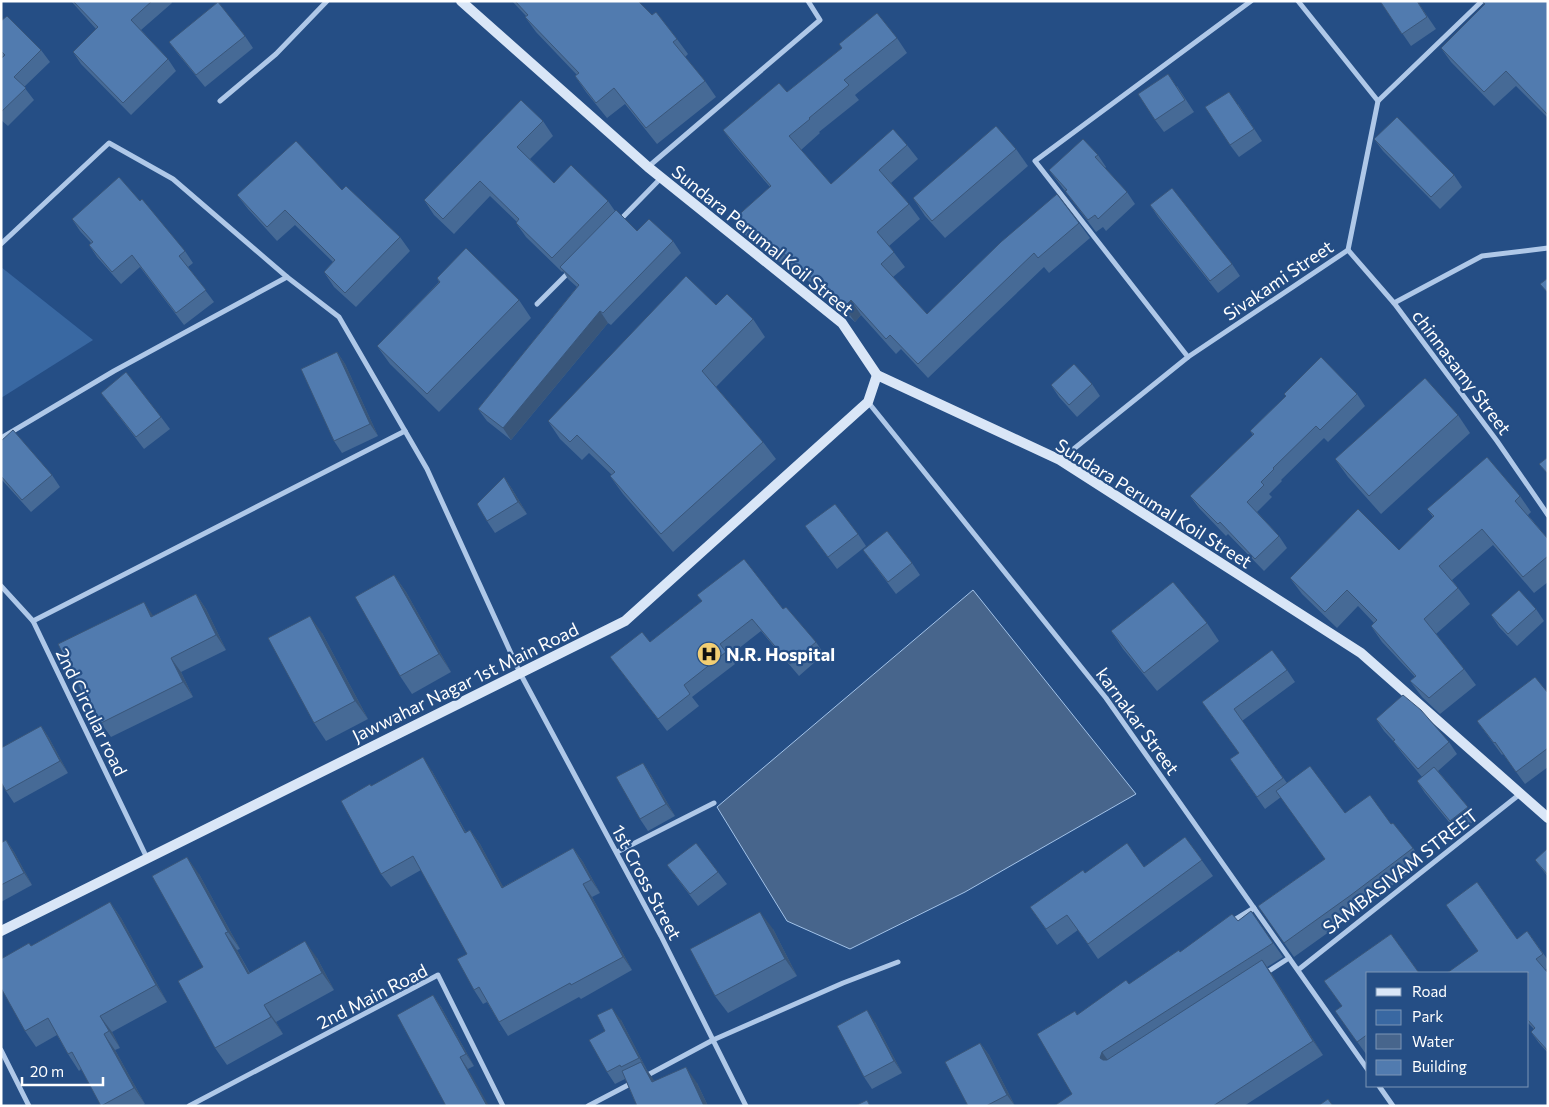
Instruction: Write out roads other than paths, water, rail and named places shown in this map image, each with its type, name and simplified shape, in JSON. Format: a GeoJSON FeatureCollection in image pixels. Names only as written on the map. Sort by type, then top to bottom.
{"type":"FeatureCollection","features":[{"type":"Feature","properties":{"kind":"street"},"geometry":{"type":"LineString","coordinates":[[220,101],[276,54],[327,1]]}},
{"type":"Feature","properties":{"kind":"street","name":"Sundara Perumal Koil Street"},"geometry":{"type":"LineString","coordinates":[[461,1],[648,167],[842,323],[878,375],[1060,460],[1361,653],[1548,818]]}},
{"type":"Feature","properties":{"kind":"street"},"geometry":{"type":"LineString","coordinates":[[648,167],[820,20],[808,1]]}},
{"type":"Feature","properties":{"kind":"street"},"geometry":{"type":"LineString","coordinates":[[1188,357],[1035,161],[1251,1]]}},
{"type":"Feature","properties":{"kind":"street"},"geometry":{"type":"LineString","coordinates":[[1298,1],[1378,101],[1482,1]]}},
{"type":"Feature","properties":{"kind":"street","name":"Sivakami Street"},"geometry":{"type":"LineString","coordinates":[[1060,460],[1188,357],[1348,250],[1378,101]]}},
{"type":"Feature","properties":{"kind":"street","name":"1st Cross Street"},"geometry":{"type":"LineString","coordinates":[[1,244],[109,143],[173,179],[287,277],[339,318],[427,469],[520,673],[661,936],[746,1106]]}},
{"type":"Feature","properties":{"kind":"street"},"geometry":{"type":"LineString","coordinates":[[613,227],[662,178]]}},
{"type":"Feature","properties":{"kind":"street"},"geometry":{"type":"LineString","coordinates":[[1394,303],[1482,256],[1548,248]]}},
{"type":"Feature","properties":{"kind":"street","name":"chinnasamy Street"},"geometry":{"type":"LineString","coordinates":[[1348,250],[1394,303],[1491,433],[1548,515]]}},
{"type":"Feature","properties":{"kind":"street"},"geometry":{"type":"LineString","coordinates":[[537,304],[572,269]]}},
{"type":"Feature","properties":{"kind":"street"},"geometry":{"type":"LineString","coordinates":[[1,438],[114,371],[287,277]]}},
{"type":"Feature","properties":{"kind":"street","name":"Jawwahar Nagar 1st Main Road"},"geometry":{"type":"LineString","coordinates":[[1,931],[625,621],[868,402],[878,375]]}},
{"type":"Feature","properties":{"kind":"street","name":"karnakar Street"},"geometry":{"type":"LineString","coordinates":[[868,402],[1106,698],[1366,1067]]}},
{"type":"Feature","properties":{"kind":"street"},"geometry":{"type":"LineString","coordinates":[[34,621],[405,431]]}},
{"type":"Feature","properties":{"kind":"street","name":"2nd Circular road"},"geometry":{"type":"LineString","coordinates":[[1,586],[34,621],[147,858]]}},
{"type":"Feature","properties":{"kind":"street","name":"SAMBASIVAM STREET"},"geometry":{"type":"LineString","coordinates":[[1298,970],[1520,794]]}},
{"type":"Feature","properties":{"kind":"street"},"geometry":{"type":"LineString","coordinates":[[616,852],[714,803]]}},
{"type":"Feature","properties":{"kind":"street"},"geometry":{"type":"LineString","coordinates":[[1224,926],[1254,908]]}},
{"type":"Feature","properties":{"kind":"street"},"geometry":{"type":"LineString","coordinates":[[1259,978],[1289,958]]}},
{"type":"Feature","properties":{"kind":"street"},"geometry":{"type":"LineString","coordinates":[[588,1106],[713,1040],[843,983],[898,962]]}},
{"type":"Feature","properties":{"kind":"street","name":"2nd Main Road"},"geometry":{"type":"LineString","coordinates":[[189,1106],[438,975],[504,1106]]}},
{"type":"Feature","properties":{"kind":"street"},"geometry":{"type":"LineString","coordinates":[[1,1050],[29,1106]]}},
{"type":"Feature","properties":{"kind":"street"},"geometry":{"type":"LineString","coordinates":[[1380,1087],[1393,1106]]}},
{"type":"Feature","properties":{"kind":"water"},"geometry":{"type":"Polygon","coordinates":[[[973,590],[1136,794],[965,892],[850,949],[787,921],[717,807],[973,590]]]}},
{"type":"Feature","properties":{"kind":"place","name":"N.R. Hospital"},"geometry":{"type":"Point","coordinates":[709,654]}}]}
